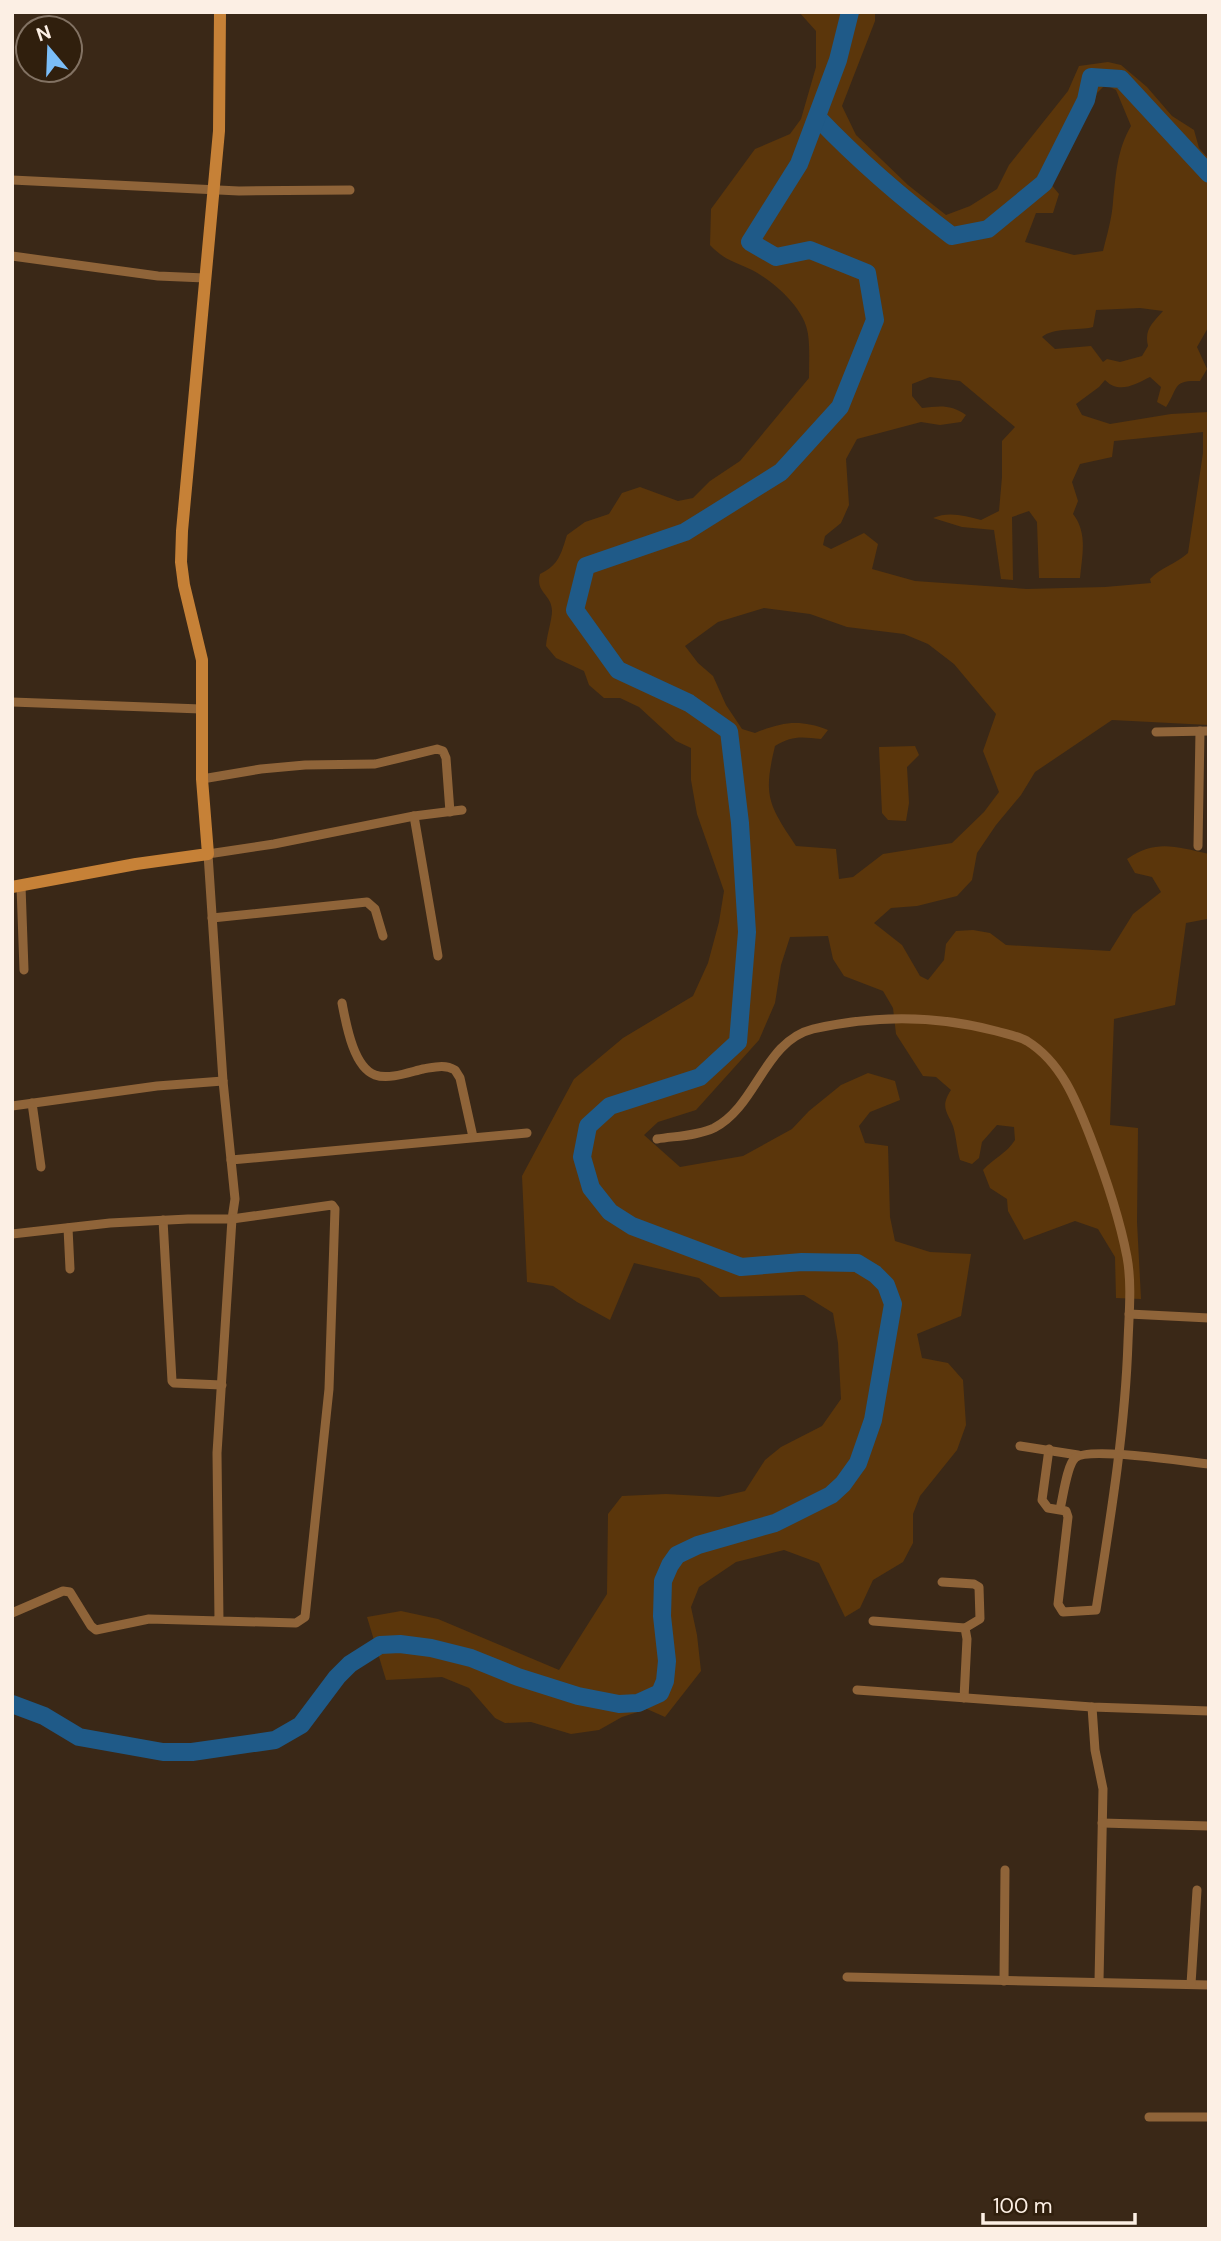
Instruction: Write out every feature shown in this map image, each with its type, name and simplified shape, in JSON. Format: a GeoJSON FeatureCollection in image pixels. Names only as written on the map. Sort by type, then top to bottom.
{"type":"FeatureCollection","features":[{"type":"Feature","properties":{"kind":"street"},"geometry":{"type":"LineString","coordinates":[[219,1621],[217,1453],[235,1199],[223,1081],[202,779],[202,660],[181,562],[219,131],[220,12]]}},
{"type":"Feature","properties":{"kind":"street"},"geometry":{"type":"LineString","coordinates":[[12,180],[212,191],[351,190]]}},
{"type":"Feature","properties":{"kind":"street"},"geometry":{"type":"LineString","coordinates":[[12,256],[158,276],[205,278]]}},
{"type":"Feature","properties":{"kind":"street"},"geometry":{"type":"LineString","coordinates":[[12,702],[201,709]]}},
{"type":"Feature","properties":{"kind":"street"},"geometry":{"type":"LineString","coordinates":[[1156,732],[1204,731],[1198,846]]}},
{"type":"Feature","properties":{"kind":"street"},"geometry":{"type":"LineString","coordinates":[[202,779],[272,768],[383,763],[437,749],[443,751],[446,758],[450,812]]}},
{"type":"Feature","properties":{"kind":"street"},"geometry":{"type":"LineString","coordinates":[[24,970],[17,887],[136,864],[274,844],[414,816],[462,810]]}},
{"type":"Feature","properties":{"kind":"street"},"geometry":{"type":"LineString","coordinates":[[414,816],[438,956]]}},
{"type":"Feature","properties":{"kind":"street"},"geometry":{"type":"LineString","coordinates":[[212,918],[367,902],[375,909],[383,936]]}},
{"type":"Feature","properties":{"kind":"street"},"geometry":{"type":"LineString","coordinates":[[342,1003],[347,1031],[355,1049],[366,1069],[375,1075],[387,1077],[439,1066],[455,1070],[460,1078],[473,1137]]}},
{"type":"Feature","properties":{"kind":"street"},"geometry":{"type":"LineString","coordinates":[[657,1139],[700,1132],[713,1128],[728,1118],[782,1047],[793,1036],[809,1030],[847,1022],[896,1018],[949,1022],[984,1028],[1025,1040],[1055,1064],[1077,1103],[1104,1174],[1127,1259],[1129,1314],[1125,1401],[1096,1609],[1069,1612],[1059,1609],[1057,1598],[1068,1517],[1066,1511],[1048,1508],[1042,1500],[1049,1449]]}},
{"type":"Feature","properties":{"kind":"street"},"geometry":{"type":"LineString","coordinates":[[12,1106],[157,1086],[223,1081]]}},
{"type":"Feature","properties":{"kind":"street"},"geometry":{"type":"LineString","coordinates":[[32,1103],[41,1167]]}},
{"type":"Feature","properties":{"kind":"street"},"geometry":{"type":"LineString","coordinates":[[231,1160],[527,1133]]}},
{"type":"Feature","properties":{"kind":"street"},"geometry":{"type":"LineString","coordinates":[[12,1234],[163,1220],[232,1219],[328,1204],[335,1209],[329,1389],[305,1617],[296,1623],[149,1619],[96,1630],[70,1592],[63,1591],[12,1613]]}},
{"type":"Feature","properties":{"kind":"street"},"geometry":{"type":"LineString","coordinates":[[163,1220],[172,1381],[222,1385]]}},
{"type":"Feature","properties":{"kind":"street"},"geometry":{"type":"LineString","coordinates":[[68,1228],[70,1269]]}},
{"type":"Feature","properties":{"kind":"street"},"geometry":{"type":"LineString","coordinates":[[1129,1314],[1209,1318]]}},
{"type":"Feature","properties":{"kind":"street"},"geometry":{"type":"LineString","coordinates":[[1020,1446],[1078,1455],[1118,1455],[1209,1464]]}},
{"type":"Feature","properties":{"kind":"street"},"geometry":{"type":"LineString","coordinates":[[1060,1509],[1070,1465],[1078,1455]]}},
{"type":"Feature","properties":{"kind":"street"},"geometry":{"type":"LineString","coordinates":[[873,1621],[965,1628],[980,1619],[979,1587],[974,1584],[942,1582]]}},
{"type":"Feature","properties":{"kind":"street"},"geometry":{"type":"LineString","coordinates":[[964,1698],[967,1639],[965,1628]]}},
{"type":"Feature","properties":{"kind":"street"},"geometry":{"type":"LineString","coordinates":[[857,1690],[1091,1707],[1209,1711]]}},
{"type":"Feature","properties":{"kind":"street"},"geometry":{"type":"LineString","coordinates":[[1091,1707],[1095,1750],[1103,1789],[1099,1981]]}},
{"type":"Feature","properties":{"kind":"street"},"geometry":{"type":"LineString","coordinates":[[1102,1823],[1209,1826]]}},
{"type":"Feature","properties":{"kind":"street"},"geometry":{"type":"LineString","coordinates":[[1004,1981],[1005,1870]]}},
{"type":"Feature","properties":{"kind":"street"},"geometry":{"type":"LineString","coordinates":[[1191,1984],[1197,1890]]}},
{"type":"Feature","properties":{"kind":"street"},"geometry":{"type":"LineString","coordinates":[[846,1977],[1209,1985]]}},
{"type":"Feature","properties":{"kind":"street"},"geometry":{"type":"LineString","coordinates":[[1149,2117],[1209,2117]]}},
{"type":"Feature","properties":{"kind":"shaded area"},"geometry":{"type":"Polygon","coordinates":[[[799,12],[875,12],[875,21],[842,106],[856,135],[908,185],[946,215],[970,206],[997,189],[1009,165],[1068,91],[1079,66],[1108,62],[1121,65],[1147,87],[1172,116],[1194,130],[1199,148],[1209,159],[1209,326],[1197,347],[1207,369],[1200,381],[1185,382],[1177,386],[1166,407],[1157,402],[1161,387],[1150,377],[1121,387],[1105,380],[1076,404],[1082,415],[1110,424],[1171,414],[1209,412],[1209,725],[1112,720],[1035,772],[977,853],[972,880],[957,896],[917,906],[891,908],[874,923],[902,945],[920,976],[928,980],[944,960],[946,944],[956,931],[990,933],[1006,945],[1110,951],[1133,914],[1161,892],[1152,877],[1135,873],[1127,859],[1147,849],[1167,846],[1209,854],[1207,919],[1186,923],[1175,1005],[1114,1019],[1110,1125],[1138,1128],[1137,1222],[1141,1299],[1116,1298],[1115,1257],[1098,1229],[1075,1221],[1024,1240],[1008,1211],[1007,1199],[990,1188],[983,1170],[1012,1145],[1015,1140],[1014,1127],[997,1125],[982,1142],[979,1158],[972,1164],[960,1160],[954,1130],[946,1109],[951,1090],[936,1077],[923,1076],[896,1034],[893,1008],[883,991],[844,976],[833,959],[828,936],[790,937],[781,965],[775,1003],[759,1040],[696,1110],[658,1122],[644,1135],[680,1167],[743,1156],[792,1129],[841,1085],[868,1073],[895,1081],[900,1100],[870,1112],[859,1126],[865,1143],[888,1146],[890,1217],[895,1241],[930,1252],[971,1254],[961,1316],[917,1334],[922,1358],[948,1363],[963,1380],[966,1425],[957,1450],[920,1496],[913,1514],[913,1543],[903,1562],[873,1580],[860,1608],[845,1617],[819,1563],[784,1550],[736,1562],[699,1587],[691,1607],[701,1671],[665,1717],[647,1709],[622,1717],[599,1730],[571,1734],[531,1722],[505,1723],[495,1718],[469,1688],[442,1677],[386,1680],[367,1617],[401,1611],[438,1619],[559,1670],[607,1594],[608,1514],[622,1496],[666,1494],[719,1497],[745,1491],[765,1460],[781,1447],[822,1426],[841,1399],[838,1343],[833,1313],[804,1295],[720,1297],[699,1278],[634,1263],[610,1320],[553,1286],[527,1282],[522,1176],[574,1079],[623,1038],[693,996],[708,963],[724,891],[697,814],[691,780],[691,748],[676,741],[639,707],[620,698],[604,698],[589,685],[584,671],[556,658],[546,646],[552,611],[540,585],[540,574],[555,563],[567,535],[585,522],[609,514],[622,493],[640,487],[678,501],[693,498],[710,481],[740,461],[809,378],[806,324],[794,305],[769,281],[725,258],[710,245],[711,209],[755,149],[790,134],[801,119],[816,67],[816,31],[799,12]],[[1103,87],[1068,142],[1049,182],[1059,194],[1053,213],[1036,213],[1025,242],[1074,255],[1103,251],[1112,214],[1120,153],[1131,126],[1116,90],[1103,87]],[[1140,308],[1096,310],[1093,327],[1059,330],[1042,337],[1055,349],[1091,346],[1103,362],[1107,359],[1120,362],[1142,356],[1148,346],[1148,331],[1163,311],[1140,308]],[[930,377],[912,384],[912,396],[922,408],[950,407],[966,415],[961,422],[940,425],[921,422],[857,439],[846,459],[849,505],[841,523],[825,536],[823,545],[831,549],[864,533],[878,544],[872,569],[915,581],[1027,589],[1151,583],[1150,579],[1154,575],[1188,553],[1203,453],[1203,432],[1114,441],[1112,457],[1080,464],[1072,482],[1078,501],[1073,514],[1078,521],[1082,537],[1080,578],[1039,578],[1037,522],[1029,511],[1012,517],[1013,580],[1001,579],[994,530],[962,527],[933,518],[951,515],[981,520],[999,511],[1002,441],[1015,427],[960,381],[930,377]],[[764,608],[718,622],[685,646],[713,676],[726,705],[742,729],[755,733],[783,724],[800,723],[828,730],[821,739],[792,738],[775,746],[769,789],[770,799],[779,820],[796,846],[836,849],[839,879],[853,877],[883,854],[952,843],[984,812],[999,792],[983,751],[996,714],[954,664],[928,644],[904,634],[847,627],[810,614],[764,608]]]}},
{"type":"Feature","properties":{"kind":"shaded area"},"geometry":{"type":"Polygon","coordinates":[[[915,746],[919,755],[907,767],[909,803],[906,821],[888,820],[882,813],[879,747],[915,746]]]}},
{"type":"Feature","properties":{"kind":"waterway"},"geometry":{"type":"LineString","coordinates":[[12,1704],[44,1716],[79,1737],[163,1752],[192,1752],[275,1740],[301,1725],[350,1664],[380,1645],[400,1644],[471,1658],[518,1677],[578,1696],[619,1704],[638,1703],[660,1693],[665,1681],[667,1661],[662,1616],[663,1581],[677,1555],[698,1545],[775,1523],[831,1495],[858,1463],[873,1420],[893,1304],[886,1285],[875,1274],[857,1263],[802,1262],[741,1267],[632,1226],[610,1212],[591,1188],[582,1157],[588,1126],[610,1106],[700,1077],[738,1042],[747,932],[740,823],[729,731],[689,703],[618,670],[575,610],[586,566],[685,532],[781,472],[840,407],[875,320],[867,273],[810,250],[776,257],[750,242],[799,164],[838,60],[850,12]]}},
{"type":"Feature","properties":{"kind":"waterway"},"geometry":{"type":"LineString","coordinates":[[817,117],[882,179],[952,236],[988,229],[1044,183],[1086,100],[1091,77],[1121,79],[1209,174]]}}]}
